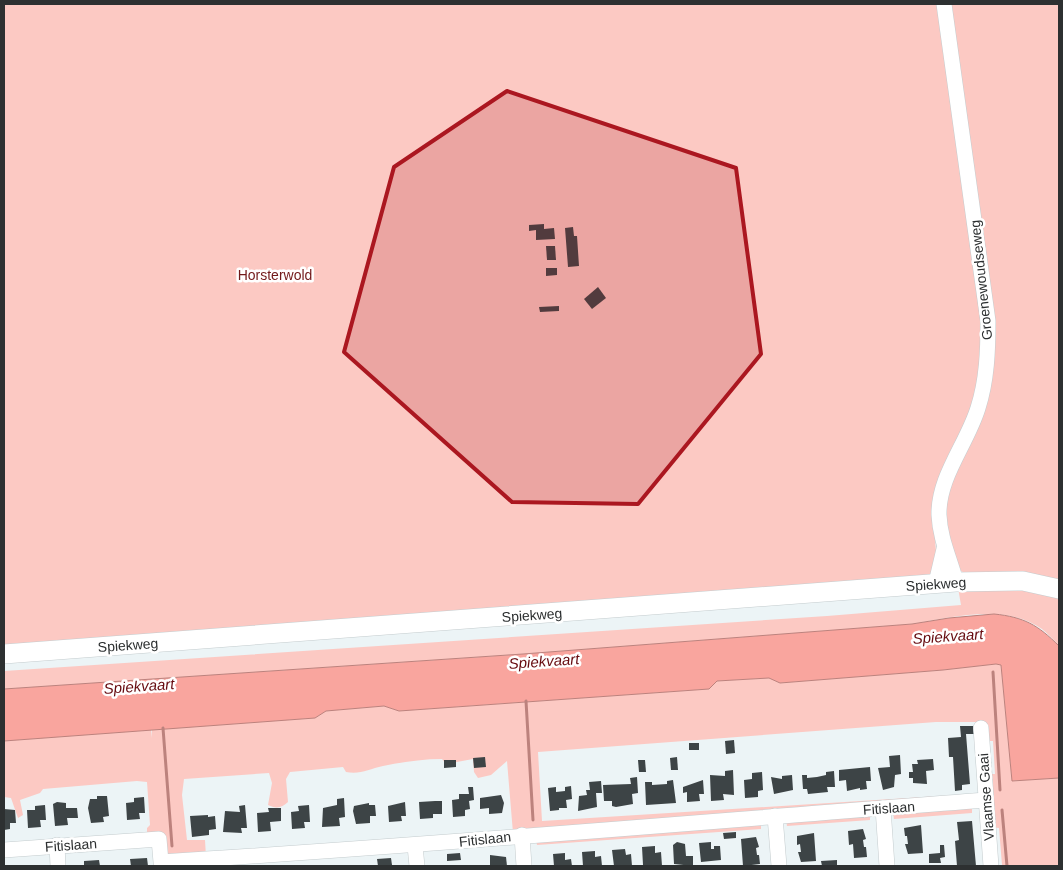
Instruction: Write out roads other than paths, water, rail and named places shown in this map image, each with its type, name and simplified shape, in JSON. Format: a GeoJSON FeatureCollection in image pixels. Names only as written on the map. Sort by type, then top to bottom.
{"type":"FeatureCollection","features":[{"type":"Feature","properties":{"kind":"main road","name":"Spiekweg"},"geometry":{"type":"LineString","coordinates":[[4,654],[936,583],[1023,581],[1059,589]]}},
{"type":"Feature","properties":{"kind":"street","name":"Groenewoudseweg"},"geometry":{"type":"LineString","coordinates":[[944,4],[985,289],[988,350],[978,409],[946,478],[940,499],[939,516],[944,549],[951,562],[956,582]]}},
{"type":"Feature","properties":{"kind":"street","name":"Groenewoudseweg"},"geometry":{"type":"LineString","coordinates":[[936,583],[944,549]]}},
{"type":"Feature","properties":{"kind":"street","name":"Vlaamse Gaai"},"geometry":{"type":"LineString","coordinates":[[981,728],[991,866]]}},
{"type":"Feature","properties":{"kind":"street","name":"Fitislaan"},"geometry":{"type":"LineString","coordinates":[[4,850],[159,840],[161,864],[416,846],[522,835],[986,800]]}},
{"type":"Feature","properties":{"kind":"street"},"geometry":{"type":"LineString","coordinates":[[883,808],[887,866]]}},
{"type":"Feature","properties":{"kind":"street"},"geometry":{"type":"LineString","coordinates":[[775,816],[779,866]]}},
{"type":"Feature","properties":{"kind":"street"},"geometry":{"type":"LineString","coordinates":[[522,835],[524,866]]}},
{"type":"Feature","properties":{"kind":"street"},"geometry":{"type":"LineString","coordinates":[[57,846],[58,866]]}},
{"type":"Feature","properties":{"kind":"street"},"geometry":{"type":"LineString","coordinates":[[416,846],[417,866]]}},
{"type":"Feature","properties":{"kind":"water","name":"Spiekvaart"},"geometry":{"type":"Polygon","coordinates":[[[994,614],[1014,617],[1030,623],[1059,646],[1059,778],[1012,781],[1001,665],[996,664],[780,683],[769,678],[717,681],[709,689],[399,711],[384,706],[326,711],[315,718],[4,741],[4,689],[523,654],[912,624],[994,614]]]}},
{"type":"Feature","properties":{"kind":"waterway"},"geometry":{"type":"LineString","coordinates":[[993,672],[1000,790]]}},
{"type":"Feature","properties":{"kind":"waterway"},"geometry":{"type":"LineString","coordinates":[[526,701],[533,820]]}},
{"type":"Feature","properties":{"kind":"waterway"},"geometry":{"type":"LineString","coordinates":[[163,728],[172,846]]}},
{"type":"Feature","properties":{"kind":"waterway"},"geometry":{"type":"LineString","coordinates":[[1002,810],[1007,866]]}},
{"type":"Feature","properties":{"kind":"park label","name":"Horsterwold"},"geometry":{"type":"Point","coordinates":[275,275]}}]}
